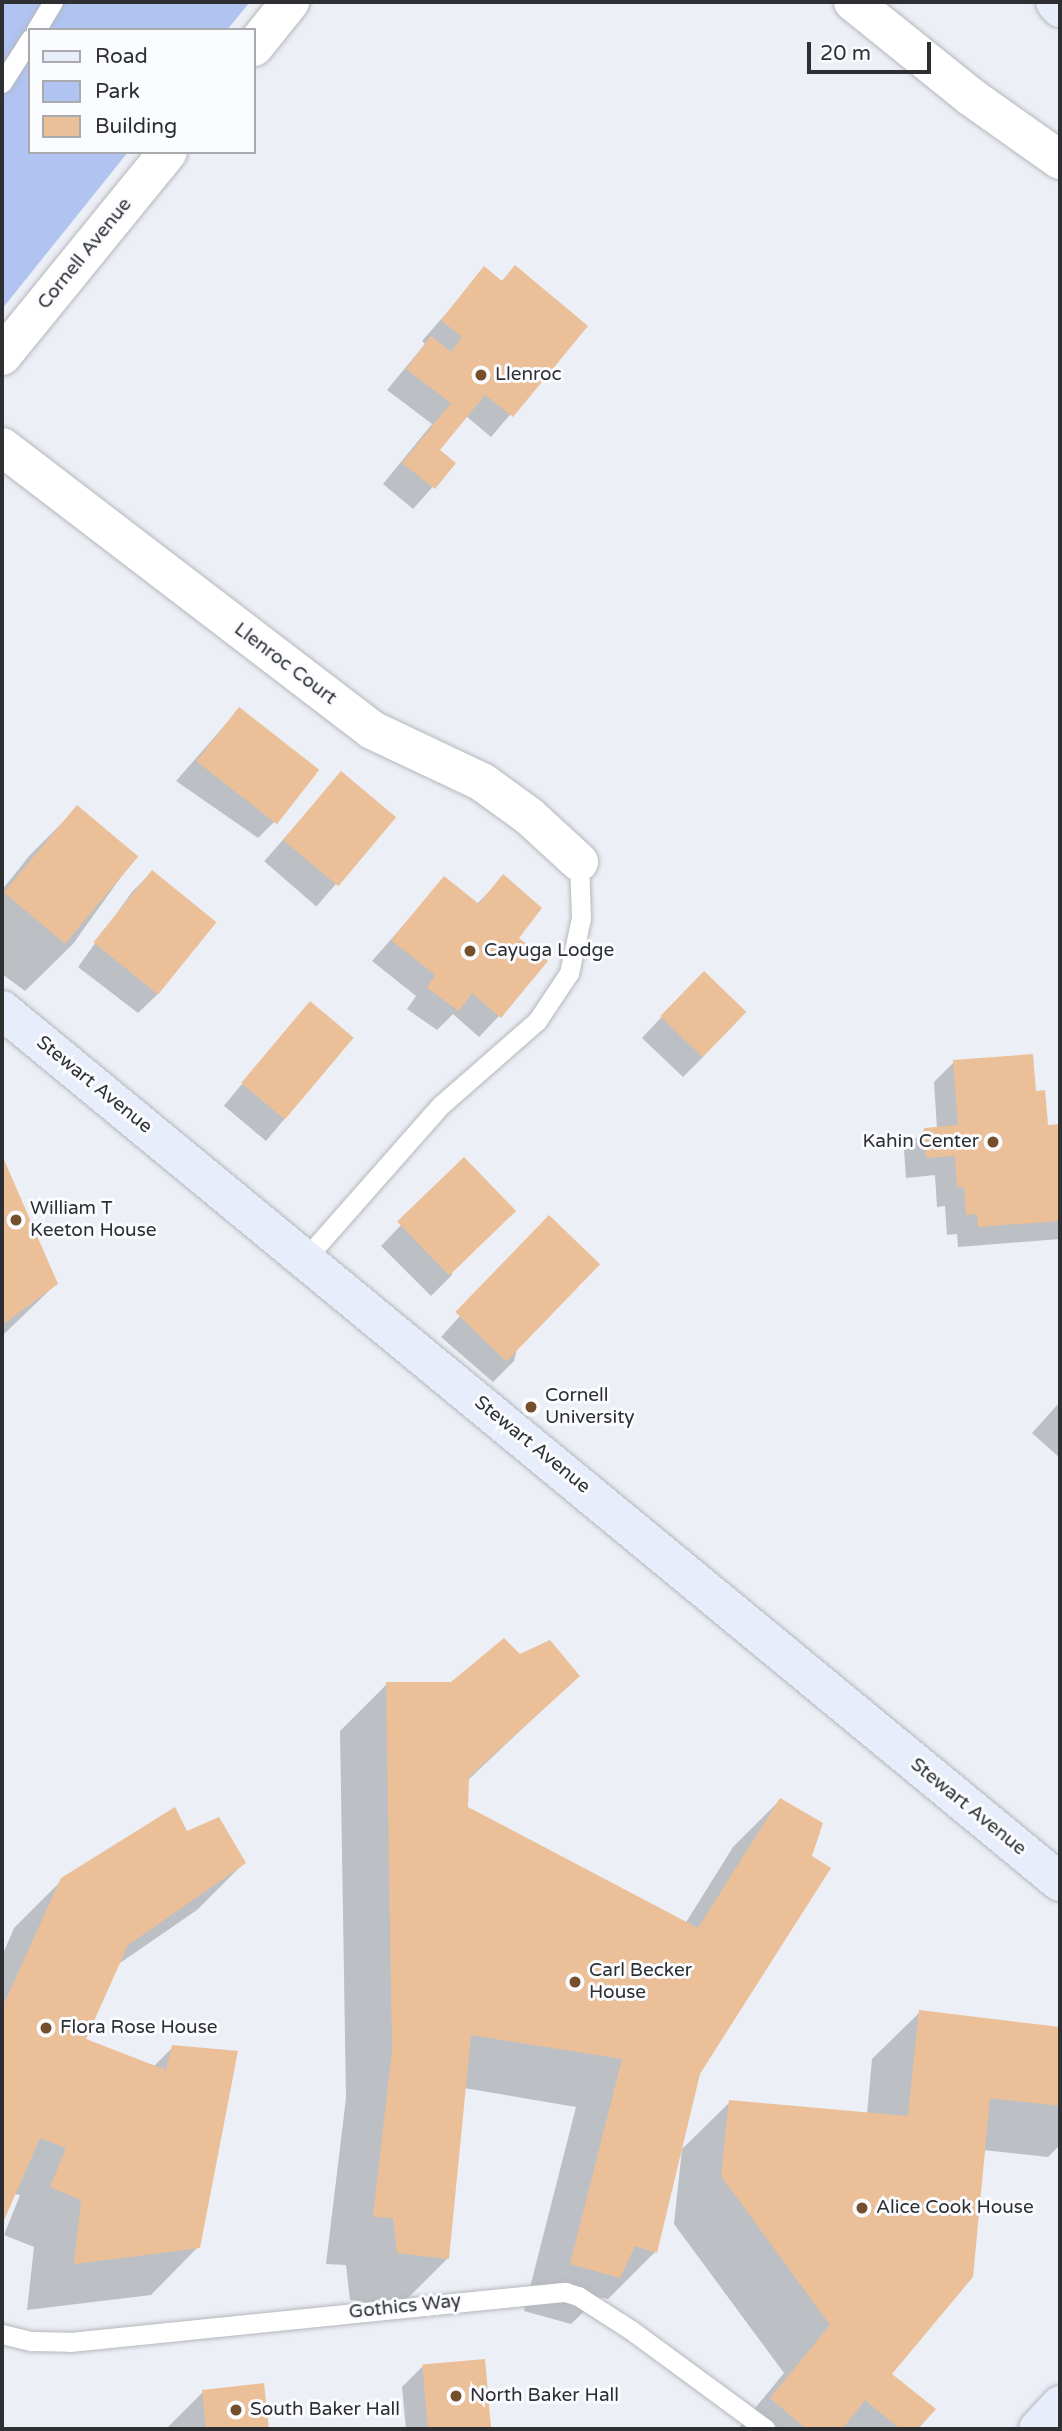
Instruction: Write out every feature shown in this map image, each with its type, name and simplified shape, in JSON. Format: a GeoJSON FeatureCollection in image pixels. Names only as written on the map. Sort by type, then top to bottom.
{"type":"FeatureCollection","features":[{"type":"Feature","properties":{"kind":"street"},"geometry":{"type":"LineString","coordinates":[[256,44],[290,2]]}},
{"type":"Feature","properties":{"kind":"street"},"geometry":{"type":"LineString","coordinates":[[853,2],[971,97],[1060,160]]}},
{"type":"Feature","properties":{"kind":"street"},"geometry":{"type":"LineString","coordinates":[[1055,2],[1060,8]]}},
{"type":"Feature","properties":{"kind":"street","name":"Cornell Avenue"},"geometry":{"type":"LineString","coordinates":[[2,356],[166,154]]}},
{"type":"Feature","properties":{"kind":"street","name":"Llenroc Court"},"geometry":{"type":"LineString","coordinates":[[2,447],[372,730],[482,782],[529,816],[579,862]]}},
{"type":"Feature","properties":{"kind":"street","name":"Stewart Avenue"},"geometry":{"type":"LineString","coordinates":[[2,1010],[1060,1882]]}},
{"type":"Feature","properties":{"kind":"lane"},"geometry":{"type":"LineString","coordinates":[[37,28],[53,2]]}},
{"type":"Feature","properties":{"kind":"lane"},"geometry":{"type":"LineString","coordinates":[[2,83],[28,42]]}},
{"type":"Feature","properties":{"kind":"lane"},"geometry":{"type":"LineString","coordinates":[[305,1259],[442,1105],[537,1021],[569,973],[581,918],[579,862]]}},
{"type":"Feature","properties":{"kind":"lane","name":"Gothics Way"},"geometry":{"type":"LineString","coordinates":[[2,2334],[32,2341],[70,2342],[565,2292],[578,2297],[631,2330],[766,2429]]}},
{"type":"Feature","properties":{"kind":"green space"},"geometry":{"type":"Polygon","coordinates":[[[2,2],[250,2],[229,28],[28,28],[28,154],[126,154],[2,309],[2,2]]]}},
{"type":"Feature","properties":{"kind":"building","name":"Llenroc"},"geometry":{"type":"Polygon","coordinates":[[[515,265],[588,326],[513,417],[485,395],[440,450],[456,463],[435,489],[402,463],[451,403],[406,369],[431,336],[451,352],[462,337],[441,320],[484,266],[502,281],[515,265]]]}},
{"type":"Feature","properties":{"kind":"building"},"geometry":{"type":"Polygon","coordinates":[[[239,707],[319,770],[277,824],[197,761],[239,707]]]}},
{"type":"Feature","properties":{"kind":"building"},"geometry":{"type":"Polygon","coordinates":[[[341,771],[396,817],[338,886],[283,840],[341,771]]]}},
{"type":"Feature","properties":{"kind":"building"},"geometry":{"type":"Polygon","coordinates":[[[77,805],[138,856],[65,944],[4,892],[77,805]]]}},
{"type":"Feature","properties":{"kind":"building"},"geometry":{"type":"Polygon","coordinates":[[[152,870],[217,922],[158,995],[93,942],[152,870]]]}},
{"type":"Feature","properties":{"kind":"building","name":"Cayuga Lodge"},"geometry":{"type":"Polygon","coordinates":[[[503,874],[542,908],[519,938],[548,961],[501,1018],[472,993],[459,1011],[427,988],[435,975],[391,940],[444,876],[479,904],[503,874]]]}},
{"type":"Feature","properties":{"kind":"building"},"geometry":{"type":"Polygon","coordinates":[[[704,971],[746,1012],[703,1057],[660,1016],[704,971]]]}},
{"type":"Feature","properties":{"kind":"building"},"geometry":{"type":"Polygon","coordinates":[[[310,1001],[354,1038],[285,1120],[241,1083],[310,1001]]]}},
{"type":"Feature","properties":{"kind":"building","name":"Kahin Center"},"geometry":{"type":"Polygon","coordinates":[[[1033,1054],[1036,1091],[1045,1090],[1048,1125],[1060,1124],[1060,1221],[978,1227],[977,1214],[966,1215],[964,1187],[957,1187],[955,1156],[926,1158],[924,1128],[958,1125],[953,1060],[1033,1054]]]}},
{"type":"Feature","properties":{"kind":"building","name":"William T Keeton House"},"geometry":{"type":"Polygon","coordinates":[[[2,1155],[58,1284],[2,1325],[2,1155]]]}},
{"type":"Feature","properties":{"kind":"building"},"geometry":{"type":"Polygon","coordinates":[[[464,1157],[516,1211],[449,1276],[397,1222],[464,1157]]]}},
{"type":"Feature","properties":{"kind":"building"},"geometry":{"type":"Polygon","coordinates":[[[549,1215],[600,1264],[506,1361],[455,1312],[549,1215]]]}},
{"type":"Feature","properties":{"kind":"building","name":"Carl Becker House"},"geometry":{"type":"Polygon","coordinates":[[[504,1638],[520,1654],[550,1640],[580,1676],[469,1777],[468,1807],[698,1928],[780,1798],[823,1823],[812,1856],[831,1868],[700,2074],[657,2253],[635,2246],[620,2278],[570,2264],[622,2059],[471,2035],[449,2259],[397,2253],[393,2218],[373,2217],[392,2050],[386,1682],[451,1682],[504,1638]]]}},
{"type":"Feature","properties":{"kind":"building","name":"Flora Rose House"},"geometry":{"type":"Polygon","coordinates":[[[175,1807],[187,1831],[219,1817],[246,1863],[128,1945],[86,2039],[166,2070],[172,2045],[238,2051],[200,2248],[74,2264],[81,2200],[50,2187],[66,2148],[40,2138],[2,2225],[2,2008],[61,1878],[175,1807]]]}},
{"type":"Feature","properties":{"kind":"building","name":"Alice Cook House"},"geometry":{"type":"Polygon","coordinates":[[[919,2010],[1060,2027],[1060,2106],[990,2098],[973,2277],[892,2374],[936,2409],[918,2429],[900,2429],[865,2400],[842,2429],[806,2429],[770,2398],[830,2325],[721,2176],[729,2100],[908,2116],[919,2010]]]}},
{"type":"Feature","properties":{"kind":"building","name":"North Baker Hall"},"geometry":{"type":"Polygon","coordinates":[[[485,2359],[491,2429],[428,2429],[422,2364],[485,2359]]]}},
{"type":"Feature","properties":{"kind":"building","name":"South Baker Hall"},"geometry":{"type":"Polygon","coordinates":[[[264,2383],[269,2429],[206,2429],[202,2390],[264,2383]]]}},
{"type":"Feature","properties":{"kind":"place","name":"Llenroc"},"geometry":{"type":"Point","coordinates":[481,375]}},
{"type":"Feature","properties":{"kind":"place","name":"Cayuga Lodge"},"geometry":{"type":"Point","coordinates":[470,951]}},
{"type":"Feature","properties":{"kind":"place","name":"Kahin Center"},"geometry":{"type":"Point","coordinates":[993,1142]}},
{"type":"Feature","properties":{"kind":"place","name":"William T Keeton House"},"geometry":{"type":"Point","coordinates":[16,1220]}},
{"type":"Feature","properties":{"kind":"place","name":"Cornell University"},"geometry":{"type":"Point","coordinates":[531,1407]}},
{"type":"Feature","properties":{"kind":"place","name":"Carl Becker House"},"geometry":{"type":"Point","coordinates":[575,1982]}},
{"type":"Feature","properties":{"kind":"place","name":"Flora Rose House"},"geometry":{"type":"Point","coordinates":[46,2028]}},
{"type":"Feature","properties":{"kind":"place","name":"Alice Cook House"},"geometry":{"type":"Point","coordinates":[862,2208]}},
{"type":"Feature","properties":{"kind":"place","name":"North Baker Hall"},"geometry":{"type":"Point","coordinates":[456,2396]}},
{"type":"Feature","properties":{"kind":"place","name":"South Baker Hall"},"geometry":{"type":"Point","coordinates":[236,2410]}}]}
